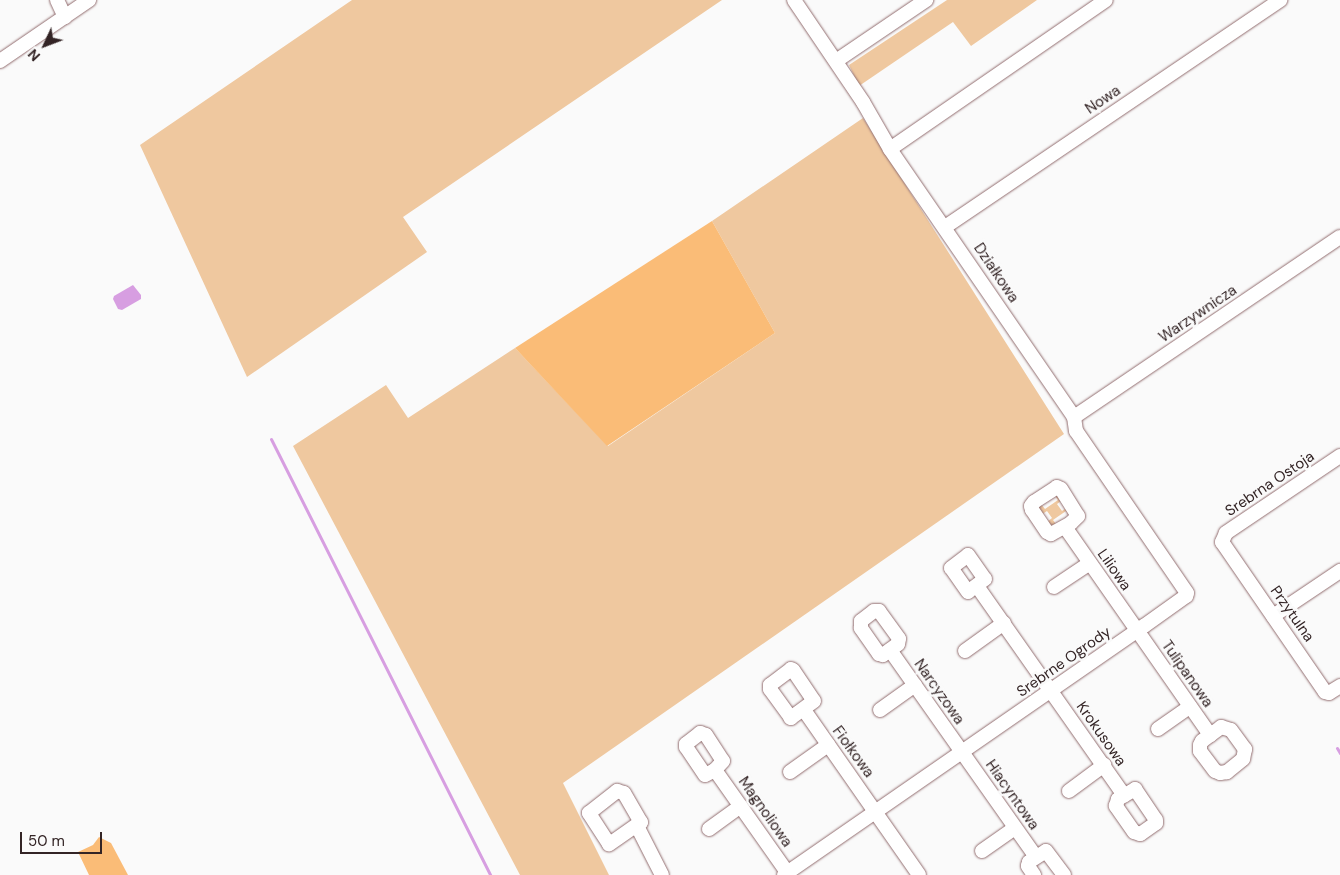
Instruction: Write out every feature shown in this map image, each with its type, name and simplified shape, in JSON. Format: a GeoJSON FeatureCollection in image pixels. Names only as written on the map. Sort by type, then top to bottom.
{"type":"FeatureCollection","features":[{"type":"Feature","properties":{"kind":"street"},"geometry":{"type":"LineString","coordinates":[[57,0],[63,18]]}},
{"type":"Feature","properties":{"kind":"street"},"geometry":{"type":"LineString","coordinates":[[0,61],[89,0]]}},
{"type":"Feature","properties":{"kind":"street","name":"Działkowa"},"geometry":{"type":"LineString","coordinates":[[794,0],[863,102],[890,149],[1074,417]]}},
{"type":"Feature","properties":{"kind":"street"},"geometry":{"type":"LineString","coordinates":[[836,61],[926,0]]}},
{"type":"Feature","properties":{"kind":"street"},"geometry":{"type":"LineString","coordinates":[[890,149],[1106,0]]}},
{"type":"Feature","properties":{"kind":"street","name":"Nowa"},"geometry":{"type":"LineString","coordinates":[[945,227],[1280,0]]}},
{"type":"Feature","properties":{"kind":"street","name":"Warzywnicza"},"geometry":{"type":"LineString","coordinates":[[1074,417],[1340,237]]}},
{"type":"Feature","properties":{"kind":"street","name":"Srebrne Ogrody"},"geometry":{"type":"LineString","coordinates":[[787,874],[1186,596],[1187,593],[1076,431],[1074,417]]}},
{"type":"Feature","properties":{"kind":"street","name":"Srebrna Ostoja"},"geometry":{"type":"LineString","coordinates":[[1222,542],[1226,533],[1340,456]]}},
{"type":"Feature","properties":{"kind":"street","name":"Liliowa"},"geometry":{"type":"LineString","coordinates":[[1065,527],[1137,631]]}},
{"type":"Feature","properties":{"kind":"street","name":"Przytulna"},"geometry":{"type":"LineString","coordinates":[[1222,542],[1325,692],[1329,693],[1340,686]]}},
{"type":"Feature","properties":{"kind":"street"},"geometry":{"type":"LineString","coordinates":[[1054,587],[1090,563]]}},
{"type":"Feature","properties":{"kind":"street"},"geometry":{"type":"LineString","coordinates":[[1273,616],[1340,571]]}},
{"type":"Feature","properties":{"kind":"street","name":"Krokusowa"},"geometry":{"type":"LineString","coordinates":[[977,586],[1124,795]]}},
{"type":"Feature","properties":{"kind":"street"},"geometry":{"type":"LineString","coordinates":[[965,651],[1004,623]]}},
{"type":"Feature","properties":{"kind":"street","name":"Tulipanowa"},"geometry":{"type":"LineString","coordinates":[[1137,631],[1210,735]]}},
{"type":"Feature","properties":{"kind":"street","name":"Narcyzowa"},"geometry":{"type":"LineString","coordinates":[[890,650],[962,752]]}},
{"type":"Feature","properties":{"kind":"street"},"geometry":{"type":"LineString","coordinates":[[880,710],[915,685]]}},
{"type":"Feature","properties":{"kind":"street"},"geometry":{"type":"LineString","coordinates":[[1158,729],[1190,707]]}},
{"type":"Feature","properties":{"kind":"street","name":"Fiołkowa"},"geometry":{"type":"LineString","coordinates":[[804,710],[919,875]]}},
{"type":"Feature","properties":{"kind":"street"},"geometry":{"type":"LineString","coordinates":[[790,772],[828,745]]}},
{"type":"Feature","properties":{"kind":"street","name":"Hiacyntowa"},"geometry":{"type":"LineString","coordinates":[[962,752],[1036,857]]}},
{"type":"Feature","properties":{"kind":"street"},"geometry":{"type":"LineString","coordinates":[[1069,790],[1104,766]]}},
{"type":"Feature","properties":{"kind":"street","name":"Magnoliowa"},"geometry":{"type":"LineString","coordinates":[[715,770],[787,874]]}},
{"type":"Feature","properties":{"kind":"street"},"geometry":{"type":"LineString","coordinates":[[710,829],[741,806]]}},
{"type":"Feature","properties":{"kind":"street"},"geometry":{"type":"LineString","coordinates":[[637,826],[662,875]]}},
{"type":"Feature","properties":{"kind":"street"},"geometry":{"type":"LineString","coordinates":[[982,851],[1015,828]]}},
{"type":"Feature","properties":{"kind":"street"},"geometry":{"type":"LineString","coordinates":[[1034,875],[1028,866],[1029,862],[1042,852],[1049,852],[1064,875]]}},
{"type":"Feature","properties":{"kind":"shaded area"},"geometry":{"type":"Polygon","coordinates":[[[352,0],[722,0],[403,217],[427,252],[247,377],[140,145],[352,0]]]}},
{"type":"Feature","properties":{"kind":"shaded area"},"geometry":{"type":"Polygon","coordinates":[[[947,0],[1037,0],[971,46],[953,22],[859,86],[849,65],[947,0]]]}},
{"type":"Feature","properties":{"kind":"shaded area"},"geometry":{"type":"Polygon","coordinates":[[[863,118],[1064,434],[563,783],[609,875],[520,875],[293,446],[386,385],[408,418],[515,348],[608,446],[775,333],[712,221],[863,118]]]}},
{"type":"Feature","properties":{"kind":"shaded area"},"geometry":{"type":"Polygon","coordinates":[[[712,221],[775,333],[607,446],[515,348],[712,221]]]}},
{"type":"Feature","properties":{"kind":"shaded area"},"geometry":{"type":"Polygon","coordinates":[[[133,285],[141,295],[141,299],[122,310],[118,309],[113,299],[114,296],[133,285]]]}},
{"type":"Feature","properties":{"kind":"shaded area"},"geometry":{"type":"Polygon","coordinates":[[[1053,493],[1064,499],[1057,504],[1062,511],[1069,506],[1071,518],[1066,511],[1053,520],[1058,527],[1046,523],[1052,518],[1047,511],[1041,515],[1038,510],[1040,503],[1045,509],[1058,500],[1053,493]]]}},
{"type":"Feature","properties":{"kind":"shaded area"},"geometry":{"type":"Polygon","coordinates":[[[99,837],[111,843],[128,875],[89,875],[78,852],[93,845],[99,837]]]}},
{"type":"Feature","properties":{"kind":"waterway"},"geometry":{"type":"LineString","coordinates":[[271,439],[490,875]]}},
{"type":"Feature","properties":{"kind":"waterway"},"geometry":{"type":"LineString","coordinates":[[1337,748],[1340,753]]}}]}
